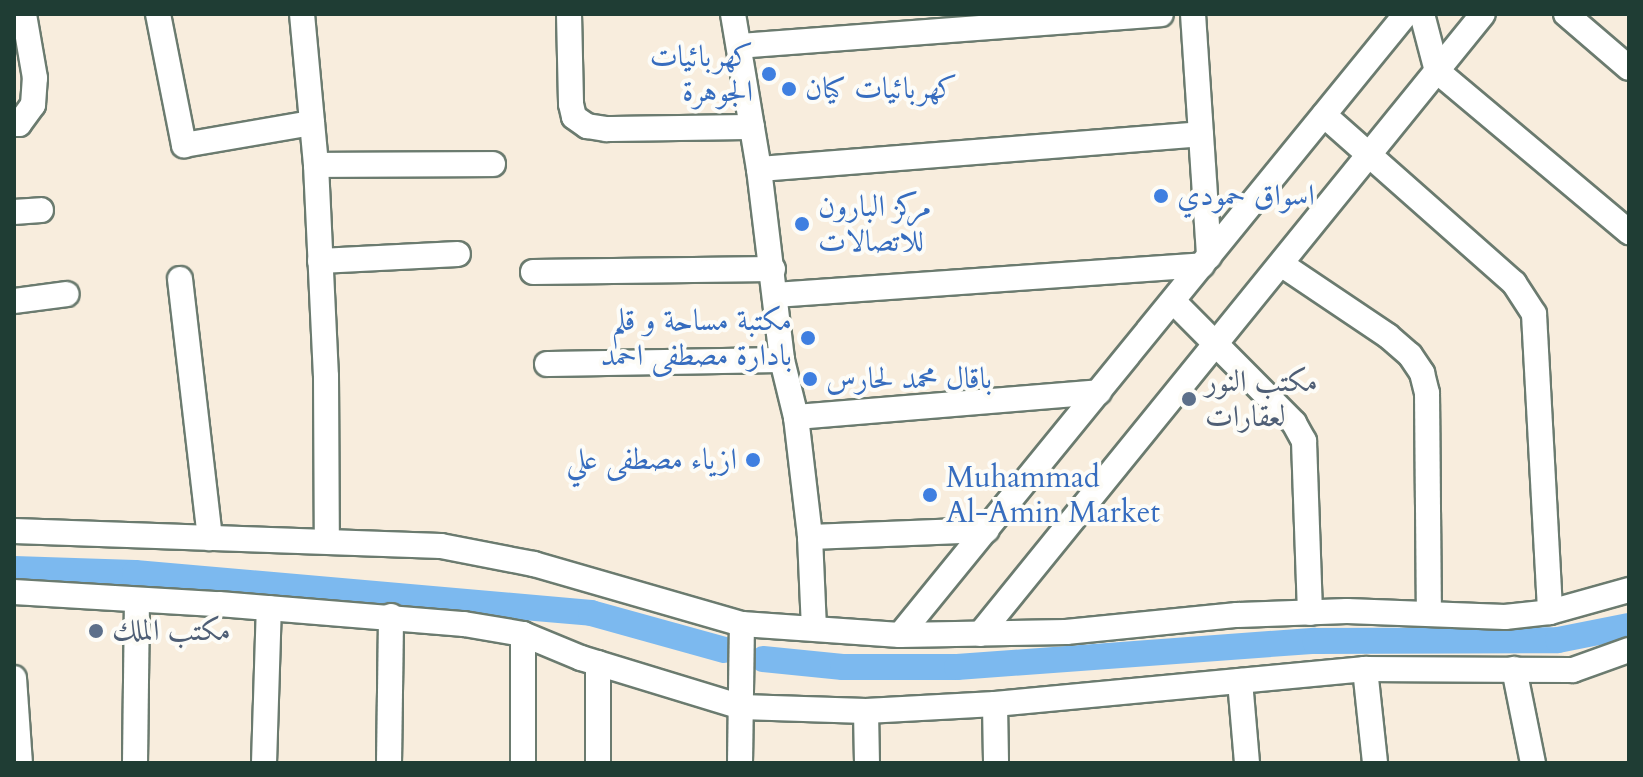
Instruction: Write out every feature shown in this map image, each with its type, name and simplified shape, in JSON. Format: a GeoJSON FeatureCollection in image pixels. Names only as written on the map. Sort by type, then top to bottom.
{"type":"FeatureCollection","features":[{"type":"Feature","properties":{"kind":"street"},"geometry":{"type":"LineString","coordinates":[[158,14],[184,145],[312,123]]}},
{"type":"Feature","properties":{"kind":"street"},"geometry":{"type":"LineString","coordinates":[[302,14],[307,38],[316,165],[326,376],[327,541]]}},
{"type":"Feature","properties":{"kind":"street"},"geometry":{"type":"LineString","coordinates":[[569,14],[571,104],[574,117],[587,126],[607,129],[752,127]]}},
{"type":"Feature","properties":{"kind":"street"},"geometry":{"type":"LineString","coordinates":[[733,14],[759,169],[782,360],[796,417],[810,537],[814,627]]}},
{"type":"Feature","properties":{"kind":"street"},"geometry":{"type":"LineString","coordinates":[[739,46],[1161,14]]}},
{"type":"Feature","properties":{"kind":"street"},"geometry":{"type":"LineString","coordinates":[[1193,14],[1206,260]]}},
{"type":"Feature","properties":{"kind":"street"},"geometry":{"type":"LineString","coordinates":[[900,635],[1406,14]]}},
{"type":"Feature","properties":{"kind":"street"},"geometry":{"type":"LineString","coordinates":[[1422,14],[1437,71],[1629,232]]}},
{"type":"Feature","properties":{"kind":"street"},"geometry":{"type":"LineString","coordinates":[[980,634],[1483,14]]}},
{"type":"Feature","properties":{"kind":"street"},"geometry":{"type":"LineString","coordinates":[[1566,14],[1629,68]]}},
{"type":"Feature","properties":{"kind":"street"},"geometry":{"type":"LineString","coordinates":[[14,124],[19,124],[33,105],[35,78],[21,22]]}},
{"type":"Feature","properties":{"kind":"street"},"geometry":{"type":"LineString","coordinates":[[1324,115],[1514,283],[1534,314],[1550,612]]}},
{"type":"Feature","properties":{"kind":"street"},"geometry":{"type":"LineString","coordinates":[[759,169],[1201,134]]}},
{"type":"Feature","properties":{"kind":"street"},"geometry":{"type":"LineString","coordinates":[[316,165],[493,164]]}},
{"type":"Feature","properties":{"kind":"street"},"geometry":{"type":"LineString","coordinates":[[14,212],[41,210]]}},
{"type":"Feature","properties":{"kind":"street"},"geometry":{"type":"LineString","coordinates":[[320,261],[458,254]]}},
{"type":"Feature","properties":{"kind":"street"},"geometry":{"type":"LineString","coordinates":[[776,295],[1206,260]]}},
{"type":"Feature","properties":{"kind":"street"},"geometry":{"type":"LineString","coordinates":[[1281,264],[1388,336],[1410,355],[1422,373],[1427,393],[1429,614]]}},
{"type":"Feature","properties":{"kind":"street"},"geometry":{"type":"LineString","coordinates":[[533,272],[773,269]]}},
{"type":"Feature","properties":{"kind":"street"},"geometry":{"type":"LineString","coordinates":[[180,279],[210,538]]}},
{"type":"Feature","properties":{"kind":"street"},"geometry":{"type":"LineString","coordinates":[[14,301],[67,294]]}},
{"type":"Feature","properties":{"kind":"street"},"geometry":{"type":"LineString","coordinates":[[1173,301],[1294,423],[1304,441],[1310,613]]}},
{"type":"Feature","properties":{"kind":"street"},"geometry":{"type":"LineString","coordinates":[[547,364],[782,360]]}},
{"type":"Feature","properties":{"kind":"street"},"geometry":{"type":"LineString","coordinates":[[796,417],[1099,392]]}},
{"type":"Feature","properties":{"kind":"street"},"geometry":{"type":"LineString","coordinates":[[810,537],[987,530]]}},
{"type":"Feature","properties":{"kind":"street"},"geometry":{"type":"LineString","coordinates":[[14,531],[441,546],[534,564],[742,624],[900,635],[1066,632],[1237,615],[1310,613],[1505,617],[1550,612],[1629,590]]}},
{"type":"Feature","properties":{"kind":"street"},"geometry":{"type":"LineString","coordinates":[[14,592],[391,616],[523,634],[598,663],[741,707],[866,711],[995,704],[1365,669],[1573,670],[1629,650]]}},
{"type":"Feature","properties":{"kind":"street"},"geometry":{"type":"LineString","coordinates":[[135,763],[137,602]]}},
{"type":"Feature","properties":{"kind":"street"},"geometry":{"type":"LineString","coordinates":[[264,763],[269,608]]}},
{"type":"Feature","properties":{"kind":"street"},"geometry":{"type":"LineString","coordinates":[[389,763],[391,616]]}},
{"type":"Feature","properties":{"kind":"street"},"geometry":{"type":"LineString","coordinates":[[740,763],[742,624]]}},
{"type":"Feature","properties":{"kind":"street"},"geometry":{"type":"LineString","coordinates":[[523,634],[523,763]]}},
{"type":"Feature","properties":{"kind":"street"},"geometry":{"type":"LineString","coordinates":[[598,663],[598,763]]}},
{"type":"Feature","properties":{"kind":"street"},"geometry":{"type":"LineString","coordinates":[[1365,669],[1375,763]]}},
{"type":"Feature","properties":{"kind":"street"},"geometry":{"type":"LineString","coordinates":[[1514,669],[1533,763]]}},
{"type":"Feature","properties":{"kind":"street"},"geometry":{"type":"LineString","coordinates":[[14,678],[20,763]]}},
{"type":"Feature","properties":{"kind":"street"},"geometry":{"type":"LineString","coordinates":[[1240,681],[1247,763]]}},
{"type":"Feature","properties":{"kind":"street"},"geometry":{"type":"LineString","coordinates":[[995,704],[996,763]]}},
{"type":"Feature","properties":{"kind":"street"},"geometry":{"type":"LineString","coordinates":[[866,711],[867,763]]}},
{"type":"Feature","properties":{"kind":"waterway"},"geometry":{"type":"LineString","coordinates":[[14,569],[135,573],[591,613],[724,650]]}},
{"type":"Feature","properties":{"kind":"waterway"},"geometry":{"type":"LineString","coordinates":[[763,659],[843,667],[957,667],[1315,641],[1558,640],[1629,626]]}},
{"type":"Feature","properties":{"kind":"place","name":"كهربائيات الجوهرة"},"geometry":{"type":"Point","coordinates":[769,74]}},
{"type":"Feature","properties":{"kind":"place","name":"كهربائيات كيان"},"geometry":{"type":"Point","coordinates":[789,89]}},
{"type":"Feature","properties":{"kind":"place","name":"اسواق حمودي"},"geometry":{"type":"Point","coordinates":[1161,196]}},
{"type":"Feature","properties":{"kind":"place","name":"مركز البارون للاتصالات"},"geometry":{"type":"Point","coordinates":[802,224]}},
{"type":"Feature","properties":{"kind":"place","name":"مكتبة مساحة و قلم بادارة مصطفى احمد"},"geometry":{"type":"Point","coordinates":[808,338]}},
{"type":"Feature","properties":{"kind":"place","name":"باقال محمد لحارس"},"geometry":{"type":"Point","coordinates":[810,379]}},
{"type":"Feature","properties":{"kind":"place","name":"مكتب النور لعقارات"},"geometry":{"type":"Point","coordinates":[1189,399]}},
{"type":"Feature","properties":{"kind":"place","name":"ازياء مصطفى علي"},"geometry":{"type":"Point","coordinates":[753,460]}},
{"type":"Feature","properties":{"kind":"place","name":"Muhammad Al-Amin Market"},"geometry":{"type":"Point","coordinates":[930,495]}},
{"type":"Feature","properties":{"kind":"place","name":"مكتب الملك"},"geometry":{"type":"Point","coordinates":[96,631]}}]}
